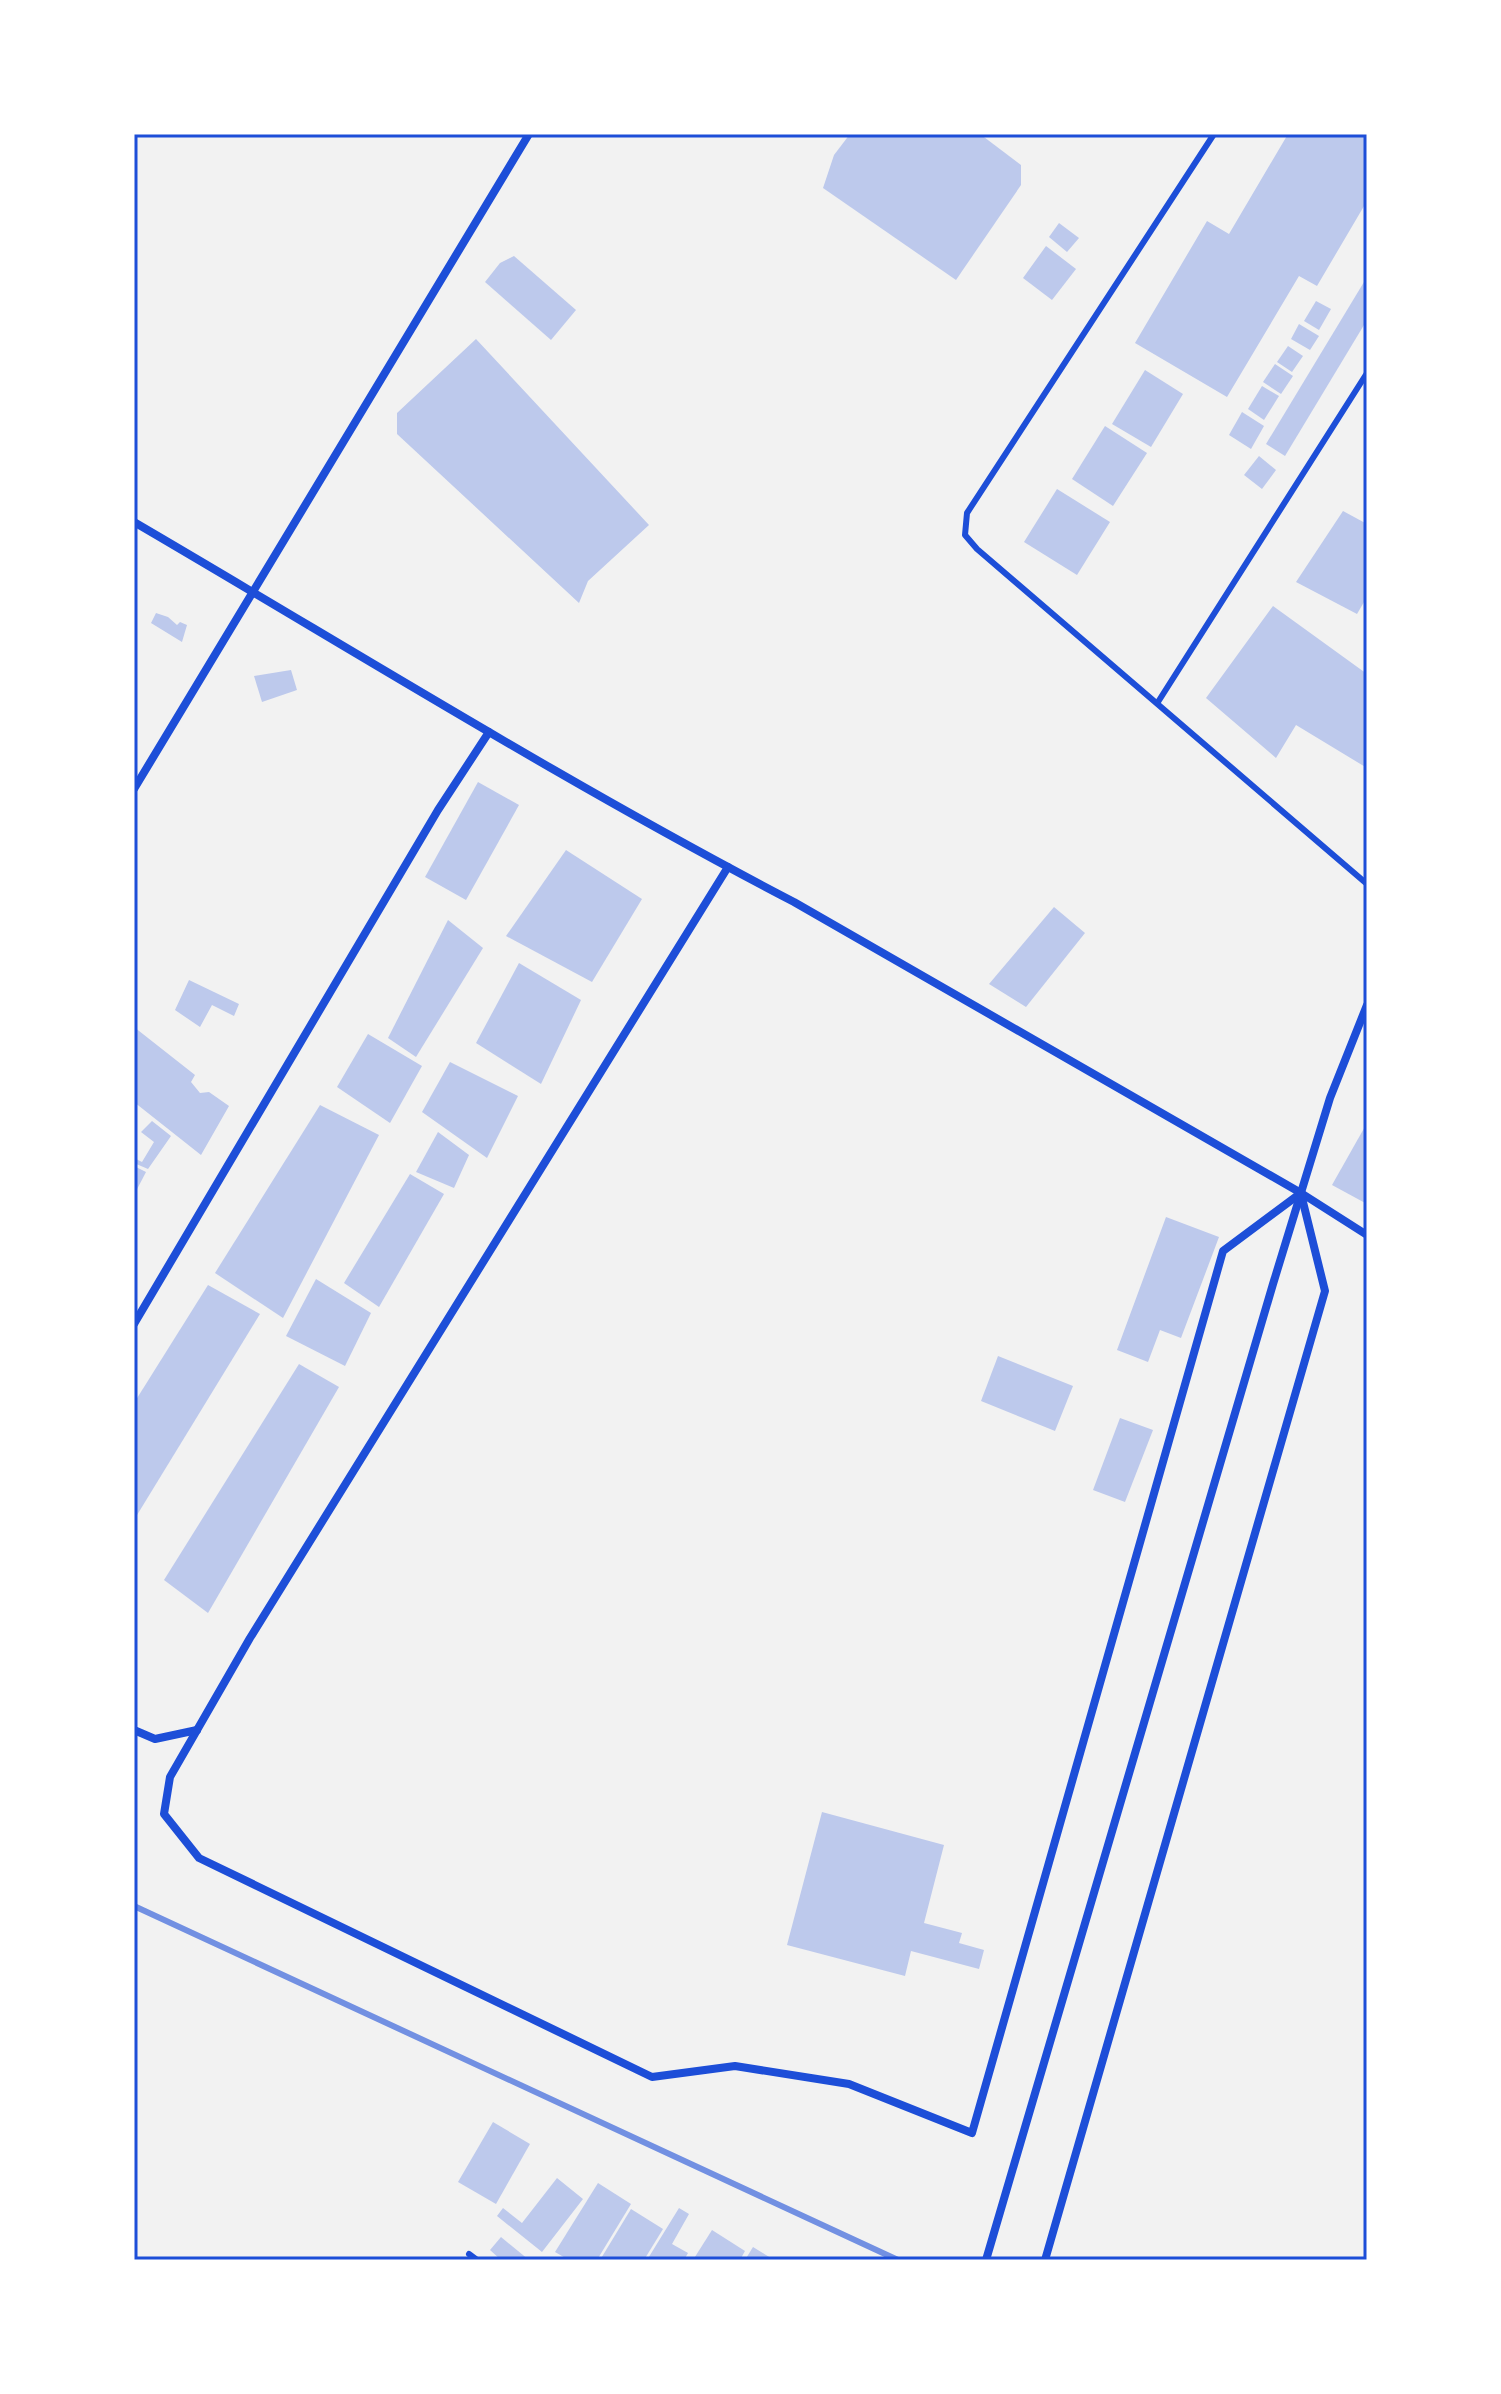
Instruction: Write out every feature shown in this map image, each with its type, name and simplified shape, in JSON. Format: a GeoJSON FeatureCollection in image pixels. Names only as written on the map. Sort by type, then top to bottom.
{"type":"FeatureCollection","features":[{"type":"Feature","properties":{"kind":"street"},"geometry":{"type":"LineString","coordinates":[[134,789],[529,134]]}},
{"type":"Feature","properties":{"kind":"street"},"geometry":{"type":"LineString","coordinates":[[134,522],[489,732],[794,902],[1301,1193],[1367,1235]]}},
{"type":"Feature","properties":{"kind":"street"},"geometry":{"type":"LineString","coordinates":[[134,1324],[438,810],[489,732]]}},
{"type":"Feature","properties":{"kind":"street"},"geometry":{"type":"LineString","coordinates":[[728,867],[250,1638],[170,1777],[164,1814],[199,1858],[652,2077],[735,2066],[849,2084],[972,2133],[1223,1251],[1301,1193]]}},
{"type":"Feature","properties":{"kind":"street"},"geometry":{"type":"LineString","coordinates":[[986,2260],[1273,1284],[1330,1098],[1367,1005]]}},
{"type":"Feature","properties":{"kind":"street"},"geometry":{"type":"LineString","coordinates":[[1045,2260],[1325,1291],[1301,1193]]}},
{"type":"Feature","properties":{"kind":"street"},"geometry":{"type":"LineString","coordinates":[[134,1730],[155,1739],[197,1730]]}},
{"type":"Feature","properties":{"kind":"lane"},"geometry":{"type":"LineString","coordinates":[[1214,134],[967,513],[965,535],[977,549],[1367,884]]}},
{"type":"Feature","properties":{"kind":"lane"},"geometry":{"type":"LineString","coordinates":[[1158,702],[1367,373]]}},
{"type":"Feature","properties":{"kind":"lane"},"geometry":{"type":"LineString","coordinates":[[469,2254],[477,2260]]}},
{"type":"Feature","properties":{"kind":"building"},"geometry":{"type":"Polygon","coordinates":[[[850,134],[980,134],[1021,165],[1021,185],[956,280],[823,188],[834,155],[850,134]]]}},
{"type":"Feature","properties":{"kind":"building"},"geometry":{"type":"Polygon","coordinates":[[[1288,134],[1367,134],[1367,201],[1317,286],[1299,276],[1227,397],[1135,343],[1207,221],[1229,234],[1288,134]]]}},
{"type":"Feature","properties":{"kind":"building"},"geometry":{"type":"Polygon","coordinates":[[[1059,223],[1079,238],[1067,252],[1049,237],[1059,223]]]}},
{"type":"Feature","properties":{"kind":"building"},"geometry":{"type":"Polygon","coordinates":[[[1046,246],[1076,269],[1052,300],[1023,278],[1046,246]]]}},
{"type":"Feature","properties":{"kind":"building"},"geometry":{"type":"Polygon","coordinates":[[[514,256],[576,310],[551,340],[485,282],[500,263],[514,256]]]}},
{"type":"Feature","properties":{"kind":"building"},"geometry":{"type":"Polygon","coordinates":[[[1367,277],[1367,320],[1285,456],[1266,444],[1367,277]]]}},
{"type":"Feature","properties":{"kind":"building"},"geometry":{"type":"Polygon","coordinates":[[[1316,301],[1331,309],[1319,330],[1304,321],[1316,301]]]}},
{"type":"Feature","properties":{"kind":"building"},"geometry":{"type":"Polygon","coordinates":[[[1299,324],[1319,336],[1310,350],[1291,339],[1299,324]]]}},
{"type":"Feature","properties":{"kind":"building"},"geometry":{"type":"Polygon","coordinates":[[[476,339],[649,525],[588,581],[579,603],[397,434],[397,413],[476,339]]]}},
{"type":"Feature","properties":{"kind":"building"},"geometry":{"type":"Polygon","coordinates":[[[1288,346],[1303,356],[1292,372],[1277,362],[1288,346]]]}},
{"type":"Feature","properties":{"kind":"building"},"geometry":{"type":"Polygon","coordinates":[[[1275,364],[1293,376],[1281,394],[1263,382],[1275,364]]]}},
{"type":"Feature","properties":{"kind":"building"},"geometry":{"type":"Polygon","coordinates":[[[1145,370],[1183,394],[1151,447],[1112,424],[1145,370]]]}},
{"type":"Feature","properties":{"kind":"building"},"geometry":{"type":"Polygon","coordinates":[[[1262,386],[1279,396],[1264,420],[1248,409],[1262,386]]]}},
{"type":"Feature","properties":{"kind":"building"},"geometry":{"type":"Polygon","coordinates":[[[1242,412],[1264,426],[1251,449],[1229,435],[1242,412]]]}},
{"type":"Feature","properties":{"kind":"building"},"geometry":{"type":"Polygon","coordinates":[[[1105,426],[1147,453],[1113,506],[1072,479],[1105,426]]]}},
{"type":"Feature","properties":{"kind":"building"},"geometry":{"type":"Polygon","coordinates":[[[1259,456],[1276,470],[1262,489],[1244,475],[1259,456]]]}},
{"type":"Feature","properties":{"kind":"building"},"geometry":{"type":"Polygon","coordinates":[[[1057,489],[1110,522],[1077,575],[1024,542],[1057,489]]]}},
{"type":"Feature","properties":{"kind":"building"},"geometry":{"type":"Polygon","coordinates":[[[1343,511],[1367,524],[1367,597],[1357,614],[1296,582],[1343,511]]]}},
{"type":"Feature","properties":{"kind":"building"},"geometry":{"type":"Polygon","coordinates":[[[1273,606],[1367,674],[1367,768],[1296,725],[1276,758],[1206,698],[1273,606]]]}},
{"type":"Feature","properties":{"kind":"building"},"geometry":{"type":"Polygon","coordinates":[[[156,613],[168,617],[177,625],[180,622],[187,625],[182,642],[151,623],[156,613]]]}},
{"type":"Feature","properties":{"kind":"building"},"geometry":{"type":"Polygon","coordinates":[[[291,670],[297,690],[262,702],[254,676],[291,670]]]}},
{"type":"Feature","properties":{"kind":"building"},"geometry":{"type":"Polygon","coordinates":[[[478,782],[519,805],[466,900],[425,877],[478,782]]]}},
{"type":"Feature","properties":{"kind":"building"},"geometry":{"type":"Polygon","coordinates":[[[566,850],[642,899],[592,982],[506,936],[566,850]]]}},
{"type":"Feature","properties":{"kind":"building"},"geometry":{"type":"Polygon","coordinates":[[[1054,907],[1085,933],[1026,1007],[989,984],[1054,907]]]}},
{"type":"Feature","properties":{"kind":"building"},"geometry":{"type":"Polygon","coordinates":[[[448,920],[483,948],[416,1057],[388,1038],[448,920]]]}},
{"type":"Feature","properties":{"kind":"building"},"geometry":{"type":"Polygon","coordinates":[[[519,963],[581,1000],[541,1084],[476,1043],[519,963]]]}},
{"type":"Feature","properties":{"kind":"building"},"geometry":{"type":"Polygon","coordinates":[[[189,980],[239,1004],[234,1016],[212,1005],[200,1027],[175,1010],[189,980]]]}},
{"type":"Feature","properties":{"kind":"building"},"geometry":{"type":"Polygon","coordinates":[[[134,1027],[195,1075],[191,1082],[200,1093],[209,1092],[229,1106],[201,1155],[134,1102],[134,1027]]]}},
{"type":"Feature","properties":{"kind":"building"},"geometry":{"type":"Polygon","coordinates":[[[368,1034],[422,1066],[390,1123],[337,1087],[368,1034]]]}},
{"type":"Feature","properties":{"kind":"building"},"geometry":{"type":"Polygon","coordinates":[[[450,1062],[518,1096],[487,1158],[422,1112],[450,1062]]]}},
{"type":"Feature","properties":{"kind":"building"},"geometry":{"type":"Polygon","coordinates":[[[320,1105],[379,1135],[283,1318],[215,1273],[320,1105]]]}},
{"type":"Feature","properties":{"kind":"building"},"geometry":{"type":"Polygon","coordinates":[[[152,1121],[171,1136],[148,1169],[134,1163],[134,1158],[142,1162],[154,1142],[141,1132],[152,1121]]]}},
{"type":"Feature","properties":{"kind":"building"},"geometry":{"type":"Polygon","coordinates":[[[1367,1123],[1367,1204],[1332,1185],[1367,1123]]]}},
{"type":"Feature","properties":{"kind":"building"},"geometry":{"type":"Polygon","coordinates":[[[438,1132],[469,1155],[454,1188],[416,1172],[438,1132]]]}},
{"type":"Feature","properties":{"kind":"building"},"geometry":{"type":"Polygon","coordinates":[[[134,1166],[146,1172],[134,1195],[134,1166]]]}},
{"type":"Feature","properties":{"kind":"building"},"geometry":{"type":"Polygon","coordinates":[[[410,1174],[444,1194],[379,1307],[344,1283],[410,1174]]]}},
{"type":"Feature","properties":{"kind":"building"},"geometry":{"type":"Polygon","coordinates":[[[1166,1217],[1219,1237],[1181,1338],[1160,1330],[1148,1362],[1117,1350],[1166,1217]]]}},
{"type":"Feature","properties":{"kind":"building"},"geometry":{"type":"Polygon","coordinates":[[[316,1279],[371,1313],[345,1366],[286,1336],[316,1279]]]}},
{"type":"Feature","properties":{"kind":"building"},"geometry":{"type":"Polygon","coordinates":[[[208,1285],[260,1314],[134,1520],[134,1403],[208,1285]]]}},
{"type":"Feature","properties":{"kind":"building"},"geometry":{"type":"Polygon","coordinates":[[[998,1356],[1073,1386],[1055,1431],[981,1401],[998,1356]]]}},
{"type":"Feature","properties":{"kind":"building"},"geometry":{"type":"Polygon","coordinates":[[[299,1364],[339,1387],[208,1613],[164,1580],[299,1364]]]}},
{"type":"Feature","properties":{"kind":"building"},"geometry":{"type":"Polygon","coordinates":[[[1120,1418],[1153,1430],[1125,1502],[1093,1490],[1120,1418]]]}},
{"type":"Feature","properties":{"kind":"building"},"geometry":{"type":"Polygon","coordinates":[[[822,1812],[944,1845],[924,1923],[962,1933],[959,1943],[984,1950],[979,1969],[911,1951],[905,1976],[787,1945],[822,1812]]]}},
{"type":"Feature","properties":{"kind":"building"},"geometry":{"type":"Polygon","coordinates":[[[493,2122],[530,2144],[496,2204],[458,2182],[493,2122]]]}},
{"type":"Feature","properties":{"kind":"building"},"geometry":{"type":"Polygon","coordinates":[[[557,2178],[583,2199],[542,2252],[497,2216],[503,2208],[522,2223],[557,2178]]]}},
{"type":"Feature","properties":{"kind":"building"},"geometry":{"type":"Polygon","coordinates":[[[598,2183],[631,2204],[597,2260],[569,2260],[555,2252],[598,2183]]]}},
{"type":"Feature","properties":{"kind":"building"},"geometry":{"type":"Polygon","coordinates":[[[679,2208],[689,2214],[672,2244],[688,2253],[684,2260],[647,2260],[679,2208]]]}},
{"type":"Feature","properties":{"kind":"building"},"geometry":{"type":"Polygon","coordinates":[[[631,2209],[663,2229],[644,2260],[600,2260],[631,2209]]]}},
{"type":"Feature","properties":{"kind":"building"},"geometry":{"type":"Polygon","coordinates":[[[712,2230],[745,2251],[740,2260],[693,2260],[712,2230]]]}},
{"type":"Feature","properties":{"kind":"building"},"geometry":{"type":"Polygon","coordinates":[[[501,2237],[529,2260],[501,2260],[490,2250],[501,2237]]]}},
{"type":"Feature","properties":{"kind":"building"},"geometry":{"type":"Polygon","coordinates":[[[753,2247],[774,2260],[745,2260],[753,2247]]]}},
{"type":"Feature","properties":{"kind":"railway"},"geometry":{"type":"LineString","coordinates":[[134,1906],[898,2260]]}}]}
